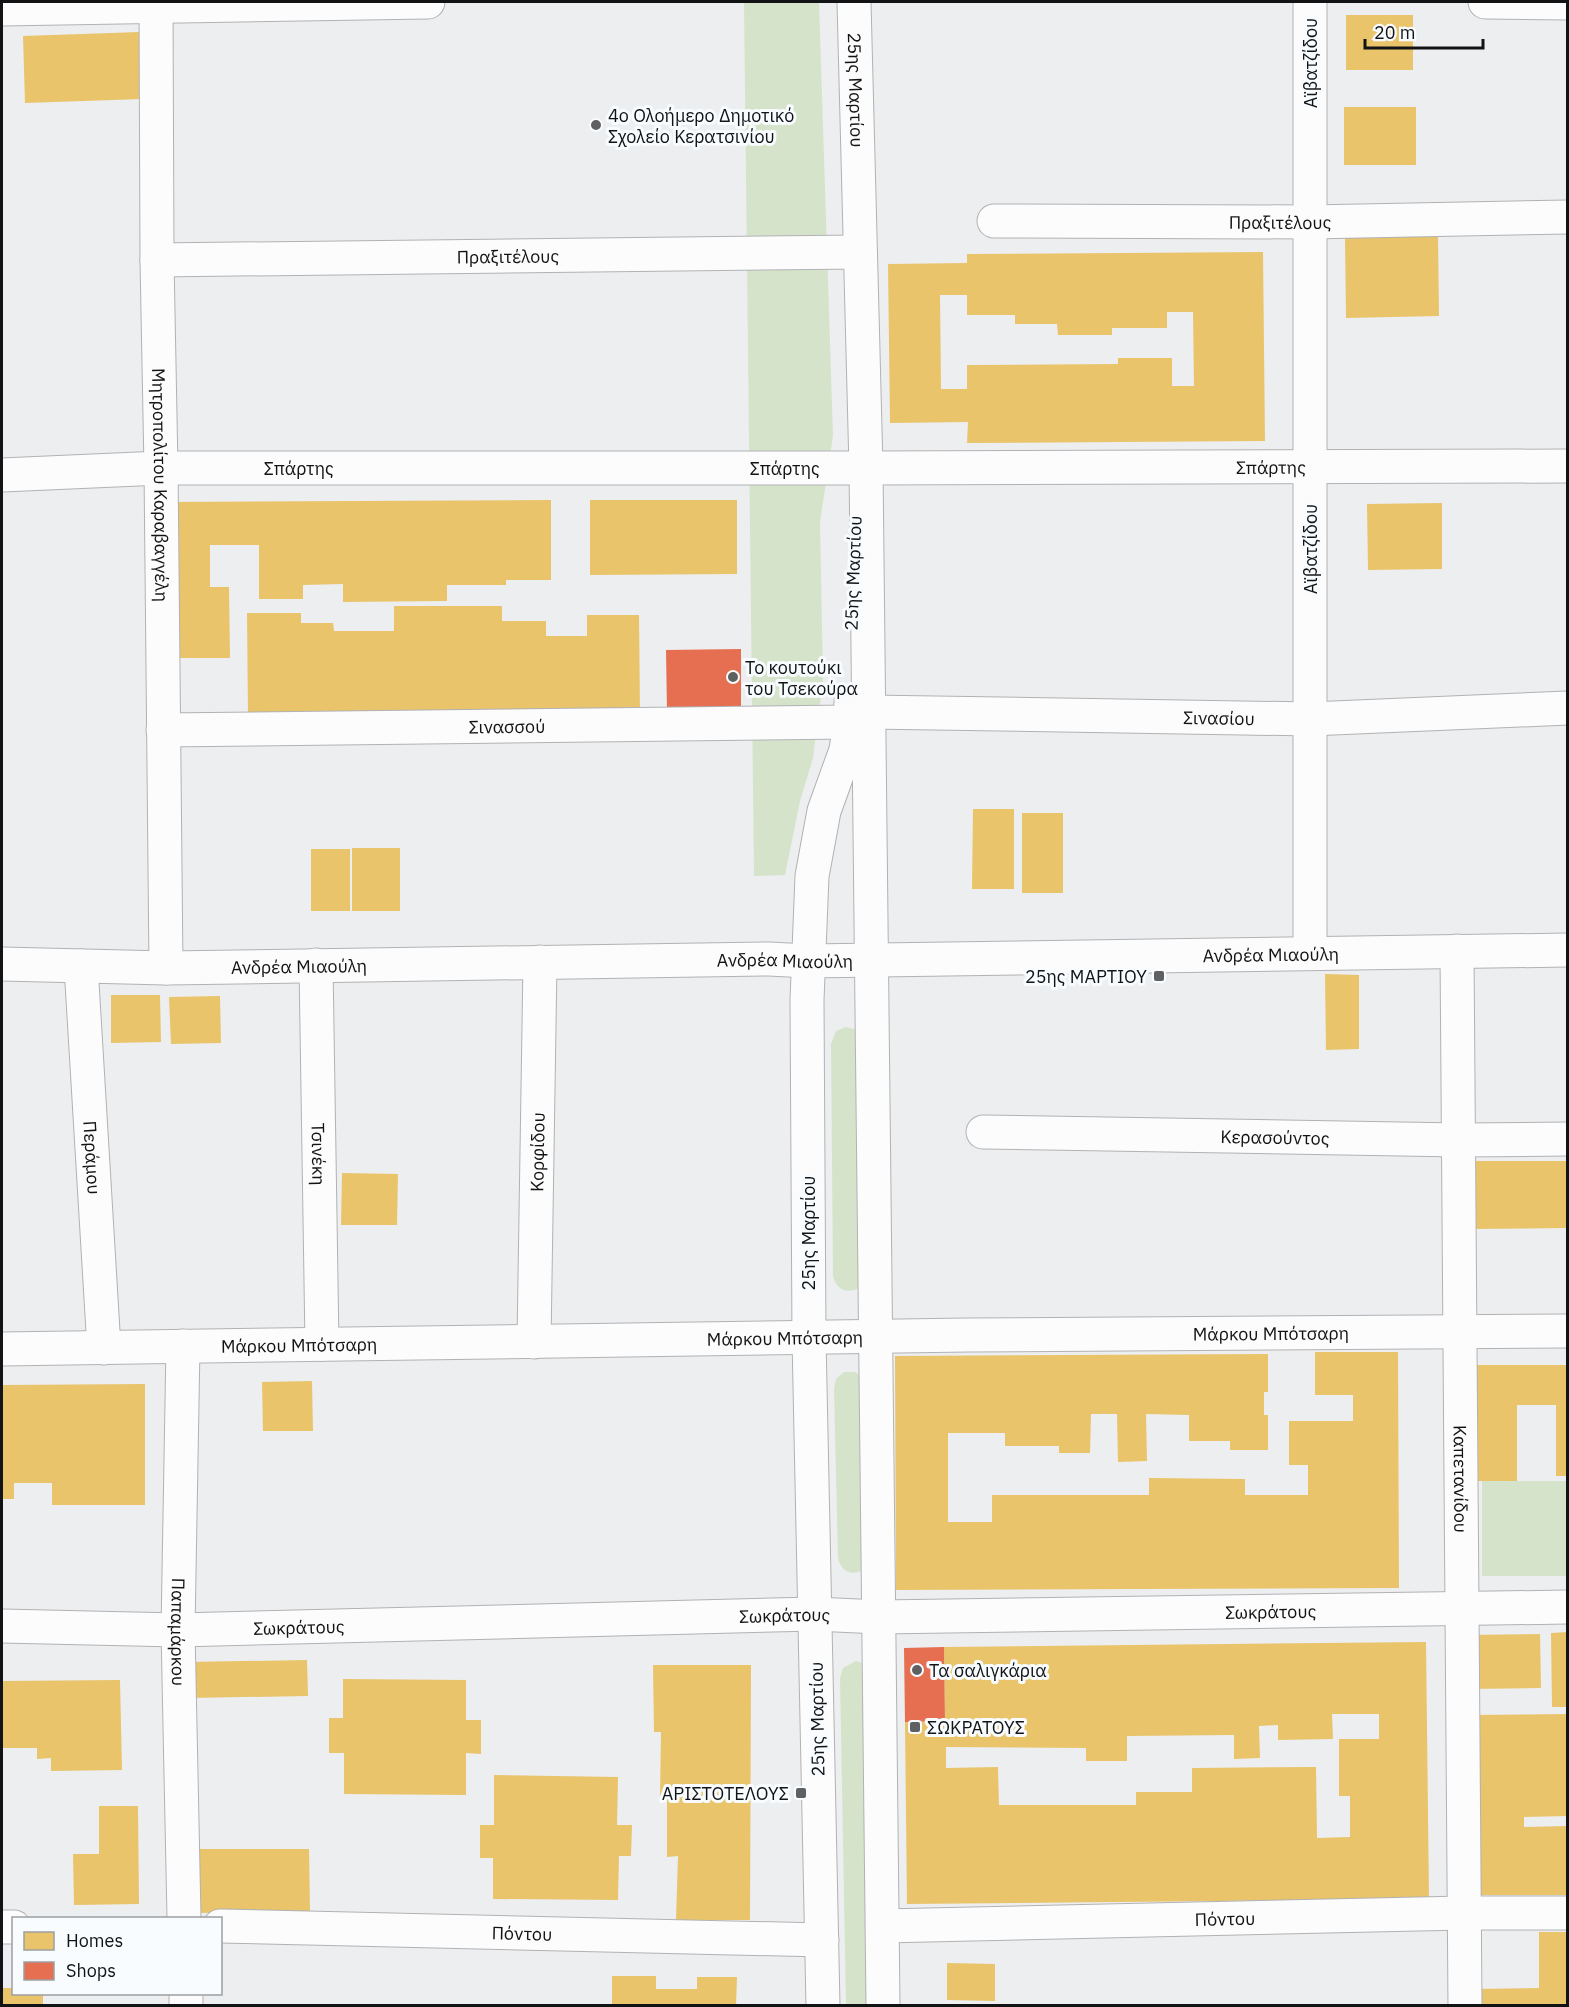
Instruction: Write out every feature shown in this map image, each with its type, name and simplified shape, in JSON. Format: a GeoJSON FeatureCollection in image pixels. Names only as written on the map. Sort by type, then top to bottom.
{"type":"FeatureCollection","features":[{"type":"Feature","properties":{"kind":"street"},"geometry":{"type":"LineString","coordinates":[[2,9],[156,4],[428,2]]}},
{"type":"Feature","properties":{"kind":"street","name":"25ης Μαρτίου"},"geometry":{"type":"LineString","coordinates":[[854,2],[866,468],[851,524],[872,959],[884,2006]]}},
{"type":"Feature","properties":{"kind":"street","name":"Αϊβατζίδου"},"geometry":{"type":"LineString","coordinates":[[1310,2],[1310,953]]}},
{"type":"Feature","properties":{"kind":"street"},"geometry":{"type":"LineString","coordinates":[[1485,2],[1568,3]]}},
{"type":"Feature","properties":{"kind":"street","name":"Μητροπολίτου Καραβαγγέλη"},"geometry":{"type":"LineString","coordinates":[[156,4],[165,968]]}},
{"type":"Feature","properties":{"kind":"street","name":"Πραξιτέλους"},"geometry":{"type":"LineString","coordinates":[[994,221],[1310,222],[1568,217]]}},
{"type":"Feature","properties":{"kind":"street","name":"Πραξιτέλους"},"geometry":{"type":"LineString","coordinates":[[157,260],[860,252]]}},
{"type":"Feature","properties":{"kind":"street","name":"Σπάρτης"},"geometry":{"type":"LineString","coordinates":[[2,475],[161,468],[1568,466]]}},
{"type":"Feature","properties":{"kind":"street","name":"Σινασίου"},"geometry":{"type":"LineString","coordinates":[[860,717],[1310,719],[1568,708]]}},
{"type":"Feature","properties":{"kind":"street","name":"25ης Μαρτίου"},"geometry":{"type":"LineString","coordinates":[[823,2006],[808,1338],[808,961],[812,876],[818,840],[824,812],[860,717]]}},
{"type":"Feature","properties":{"kind":"street","name":"Σινασσού"},"geometry":{"type":"LineString","coordinates":[[163,730],[860,717]]}},
{"type":"Feature","properties":{"kind":"street","name":"Ανδρέα Μιαούλη"},"geometry":{"type":"LineString","coordinates":[[2,964],[165,968],[769,958],[808,961],[1568,950]]}},
{"type":"Feature","properties":{"kind":"street","name":"Καπετανίδου"},"geometry":{"type":"LineString","coordinates":[[1457,951],[1465,2006]]}},
{"type":"Feature","properties":{"kind":"street","name":"Κορφίδου"},"geometry":{"type":"LineString","coordinates":[[534,1342],[540,963]]}},
{"type":"Feature","properties":{"kind":"street","name":"Τσινέκη"},"geometry":{"type":"LineString","coordinates":[[316,965],[322,1344]]}},
{"type":"Feature","properties":{"kind":"street","name":"Περάμου"},"geometry":{"type":"LineString","coordinates":[[81,966],[104,1348]]}},
{"type":"Feature","properties":{"kind":"street","name":"Κερασούντος"},"geometry":{"type":"LineString","coordinates":[[983,1132],[1459,1140],[1568,1139]]}},
{"type":"Feature","properties":{"kind":"street","name":"Μάρκου Μπότσαρη"},"geometry":{"type":"LineString","coordinates":[[2,1349],[968,1335],[1568,1331]]}},
{"type":"Feature","properties":{"kind":"street","name":"Παπαμάρκου"},"geometry":{"type":"LineString","coordinates":[[183,1346],[178,1630],[184,1917]]}},
{"type":"Feature","properties":{"kind":"street","name":"Σωκράτους"},"geometry":{"type":"LineString","coordinates":[[2,1626],[178,1630],[815,1614],[879,1617],[1568,1608]]}},
{"type":"Feature","properties":{"kind":"street","name":"Πόντου"},"geometry":{"type":"LineString","coordinates":[[883,1926],[1464,1913],[1568,1913]]}},
{"type":"Feature","properties":{"kind":"street","name":"Πόντου"},"geometry":{"type":"LineString","coordinates":[[222,1926],[822,1940]]}},
{"type":"Feature","properties":{"kind":"green space"},"geometry":{"type":"Polygon","coordinates":[[[744,2],[819,2],[833,436],[820,522],[823,680],[813,758],[800,801],[785,875],[754,876],[744,2]]]}},
{"type":"Feature","properties":{"kind":"green space"},"geometry":{"type":"Polygon","coordinates":[[[846,1027],[857,1030],[860,1287],[851,1291],[840,1288],[833,1276],[831,1044],[836,1031],[846,1027]]]}},
{"type":"Feature","properties":{"kind":"green space"},"geometry":{"type":"Polygon","coordinates":[[[844,1372],[855,1372],[860,1375],[864,1569],[856,1573],[845,1570],[838,1558],[834,1389],[836,1379],[844,1372]]]}},
{"type":"Feature","properties":{"kind":"green space"},"geometry":{"type":"Polygon","coordinates":[[[1482,1481],[1567,1481],[1567,1576],[1482,1576],[1482,1481]]]}},
{"type":"Feature","properties":{"kind":"green space"},"geometry":{"type":"Polygon","coordinates":[[[856,1661],[866,1664],[878,2005],[846,2005],[840,1678],[843,1668],[856,1661]]]}},
{"type":"Feature","properties":{"kind":"building: Homes"},"geometry":{"type":"Polygon","coordinates":[[[1346,15],[1413,15],[1413,70],[1346,70],[1346,15]]]}},
{"type":"Feature","properties":{"kind":"building: Homes"},"geometry":{"type":"Polygon","coordinates":[[[140,32],[142,99],[25,103],[23,36],[140,32]]]}},
{"type":"Feature","properties":{"kind":"building: Homes"},"geometry":{"type":"Polygon","coordinates":[[[1344,107],[1416,107],[1416,165],[1344,165],[1344,107]]]}},
{"type":"Feature","properties":{"kind":"building: Homes"},"geometry":{"type":"Polygon","coordinates":[[[1438,235],[1439,316],[1346,318],[1345,236],[1438,235]]]}},
{"type":"Feature","properties":{"kind":"building: Homes"},"geometry":{"type":"Polygon","coordinates":[[[1263,252],[1265,441],[967,443],[968,422],[890,423],[888,264],[967,263],[967,254],[1263,252]],[[940,295],[941,389],[967,389],[967,365],[1118,364],[1118,358],[1172,358],[1172,386],[1194,386],[1193,312],[1167,312],[1167,328],[1112,328],[1112,335],[1058,335],[1057,324],[1015,324],[1015,315],[967,315],[967,295],[940,295]]]}},
{"type":"Feature","properties":{"kind":"building: Homes"},"geometry":{"type":"Polygon","coordinates":[[[551,500],[551,580],[506,580],[506,585],[447,585],[447,601],[343,602],[343,584],[303,585],[303,599],[259,599],[259,545],[210,545],[210,587],[229,587],[230,658],[166,658],[165,502],[551,500]]]}},
{"type":"Feature","properties":{"kind":"building: Homes"},"geometry":{"type":"Polygon","coordinates":[[[590,500],[737,500],[737,574],[590,575],[590,500]]]}},
{"type":"Feature","properties":{"kind":"building: Homes"},"geometry":{"type":"Polygon","coordinates":[[[1442,503],[1442,569],[1368,570],[1367,504],[1442,503]]]}},
{"type":"Feature","properties":{"kind":"building: Homes"},"geometry":{"type":"Polygon","coordinates":[[[394,606],[502,606],[502,621],[546,621],[546,636],[587,636],[587,615],[639,615],[640,715],[248,717],[247,613],[301,613],[301,623],[333,623],[334,631],[394,631],[394,606]]]}},
{"type":"Feature","properties":{"kind":"building: Homes"},"geometry":{"type":"Polygon","coordinates":[[[973,809],[1014,809],[1014,889],[972,889],[973,809]]]}},
{"type":"Feature","properties":{"kind":"building: Homes"},"geometry":{"type":"Polygon","coordinates":[[[1022,813],[1063,813],[1063,893],[1022,893],[1022,813]]]}},
{"type":"Feature","properties":{"kind":"building: Homes"},"geometry":{"type":"Polygon","coordinates":[[[352,848],[400,848],[400,911],[352,911],[352,848]]]}},
{"type":"Feature","properties":{"kind":"building: Homes"},"geometry":{"type":"Polygon","coordinates":[[[311,849],[350,849],[350,911],[311,911],[311,849]]]}},
{"type":"Feature","properties":{"kind":"building: Homes"},"geometry":{"type":"Polygon","coordinates":[[[1325,974],[1359,975],[1359,1049],[1326,1050],[1325,974]]]}},
{"type":"Feature","properties":{"kind":"building: Homes"},"geometry":{"type":"Polygon","coordinates":[[[111,995],[160,995],[161,1042],[111,1043],[111,995]]]}},
{"type":"Feature","properties":{"kind":"building: Homes"},"geometry":{"type":"Polygon","coordinates":[[[220,996],[221,1043],[171,1044],[169,997],[220,996]]]}},
{"type":"Feature","properties":{"kind":"building: Homes"},"geometry":{"type":"Polygon","coordinates":[[[1469,1161],[1568,1161],[1568,1228],[1470,1229],[1469,1161]]]}},
{"type":"Feature","properties":{"kind":"building: Homes"},"geometry":{"type":"Polygon","coordinates":[[[342,1173],[398,1174],[397,1225],[341,1225],[342,1173]]]}},
{"type":"Feature","properties":{"kind":"building: Homes"},"geometry":{"type":"Polygon","coordinates":[[[1315,1352],[1398,1352],[1399,1588],[896,1590],[895,1356],[1268,1354],[1268,1392],[1264,1392],[1264,1415],[1268,1415],[1268,1450],[1230,1450],[1230,1441],[1189,1441],[1189,1415],[1146,1414],[1147,1461],[1118,1462],[1117,1414],[1091,1414],[1090,1453],[1059,1453],[1059,1446],[1005,1446],[1005,1433],[948,1433],[948,1522],[992,1522],[992,1495],[1149,1495],[1149,1478],[1245,1479],[1245,1495],[1308,1495],[1308,1465],[1289,1465],[1289,1421],[1353,1421],[1353,1395],[1315,1395],[1315,1352]]]}},
{"type":"Feature","properties":{"kind":"building: Homes"},"geometry":{"type":"Polygon","coordinates":[[[1468,1365],[1568,1365],[1568,1476],[1556,1476],[1556,1405],[1517,1405],[1517,1481],[1468,1481],[1468,1365]]]}},
{"type":"Feature","properties":{"kind":"building: Homes"},"geometry":{"type":"Polygon","coordinates":[[[312,1381],[313,1431],[263,1431],[262,1382],[312,1381]]]}},
{"type":"Feature","properties":{"kind":"building: Homes"},"geometry":{"type":"Polygon","coordinates":[[[145,1384],[145,1505],[52,1505],[52,1483],[14,1483],[14,1499],[2,1499],[2,1385],[145,1384]]]}},
{"type":"Feature","properties":{"kind":"building: Homes"},"geometry":{"type":"Polygon","coordinates":[[[1568,1632],[1568,1707],[1552,1707],[1551,1633],[1568,1632]]]}},
{"type":"Feature","properties":{"kind":"building: Homes"},"geometry":{"type":"Polygon","coordinates":[[[1540,1634],[1541,1688],[1468,1689],[1467,1635],[1540,1634]]]}},
{"type":"Feature","properties":{"kind":"building: Homes"},"geometry":{"type":"Polygon","coordinates":[[[1426,1642],[1429,1899],[907,1904],[905,1722],[945,1721],[944,1647],[1426,1642]],[[1332,1714],[1333,1739],[1278,1740],[1278,1725],[1259,1726],[1260,1758],[1234,1759],[1234,1735],[1127,1736],[1127,1761],[1086,1761],[1086,1748],[946,1747],[946,1768],[998,1767],[999,1805],[1136,1805],[1136,1792],[1192,1792],[1192,1768],[1316,1767],[1317,1838],[1350,1837],[1350,1796],[1339,1796],[1339,1739],[1379,1739],[1379,1714],[1332,1714]]]}},
{"type":"Feature","properties":{"kind":"building: Homes"},"geometry":{"type":"Polygon","coordinates":[[[307,1660],[308,1696],[188,1698],[187,1662],[307,1660]]]}},
{"type":"Feature","properties":{"kind":"building: Homes"},"geometry":{"type":"Polygon","coordinates":[[[653,1665],[751,1665],[750,1920],[676,1920],[678,1856],[667,1857],[667,1799],[660,1799],[661,1732],[654,1732],[653,1665]]]}},
{"type":"Feature","properties":{"kind":"building: Homes"},"geometry":{"type":"Polygon","coordinates":[[[343,1679],[466,1680],[466,1720],[481,1720],[481,1754],[466,1753],[466,1795],[344,1794],[344,1753],[329,1753],[329,1718],[343,1718],[343,1679]]]}},
{"type":"Feature","properties":{"kind":"building: Homes"},"geometry":{"type":"Polygon","coordinates":[[[120,1680],[122,1770],[51,1771],[51,1758],[37,1759],[37,1748],[2,1748],[2,1681],[120,1680]]]}},
{"type":"Feature","properties":{"kind":"building: Homes"},"geometry":{"type":"Polygon","coordinates":[[[1568,1714],[1568,1816],[1524,1817],[1524,1827],[1568,1826],[1568,1895],[1471,1895],[1470,1715],[1568,1714]]]}},
{"type":"Feature","properties":{"kind":"building: Homes"},"geometry":{"type":"Polygon","coordinates":[[[494,1775],[618,1777],[617,1825],[632,1825],[631,1856],[619,1856],[618,1900],[493,1899],[493,1858],[480,1858],[480,1825],[494,1825],[494,1775]]]}},
{"type":"Feature","properties":{"kind":"building: Homes"},"geometry":{"type":"Polygon","coordinates":[[[99,1806],[138,1806],[139,1904],[74,1905],[73,1854],[99,1854],[99,1806]]]}},
{"type":"Feature","properties":{"kind":"building: Homes"},"geometry":{"type":"Polygon","coordinates":[[[192,1849],[309,1849],[310,1912],[192,1913],[192,1849]]]}},
{"type":"Feature","properties":{"kind":"building: Homes"},"geometry":{"type":"Polygon","coordinates":[[[1539,1932],[1568,1932],[1568,2006],[1475,2006],[1475,1989],[1539,1988],[1539,1932]]]}},
{"type":"Feature","properties":{"kind":"building: Homes"},"geometry":{"type":"Polygon","coordinates":[[[947,1963],[995,1964],[995,2001],[947,2000],[947,1963]]]}},
{"type":"Feature","properties":{"kind":"building: Homes"},"geometry":{"type":"Polygon","coordinates":[[[612,1976],[656,1976],[656,1989],[697,1989],[697,1977],[737,1977],[736,2006],[612,2006],[612,1976]]]}},
{"type":"Feature","properties":{"kind":"building: Homes"},"geometry":{"type":"Polygon","coordinates":[[[2,1988],[12,1988],[12,1995],[43,1995],[43,2006],[2,2006],[2,1988]]]}},
{"type":"Feature","properties":{"kind":"building: Shops"},"geometry":{"type":"Polygon","coordinates":[[[741,649],[741,711],[667,712],[666,650],[741,649]]]}},
{"type":"Feature","properties":{"kind":"building: Shops"},"geometry":{"type":"Polygon","coordinates":[[[944,1647],[945,1721],[905,1722],[904,1648],[944,1647]]]}},
{"type":"Feature","properties":{"kind":"place","name":"4o Ολοήμερο Δημοτικό Σχολείο Κερατσινίου"},"geometry":{"type":"Point","coordinates":[596,125]}},
{"type":"Feature","properties":{"kind":"place","name":"Το κουτούκι του Τσεκούρα"},"geometry":{"type":"Point","coordinates":[733,677]}},
{"type":"Feature","properties":{"kind":"place","name":"25ης ΜΑΡΤΙΟΥ"},"geometry":{"type":"Point","coordinates":[1159,976]}},
{"type":"Feature","properties":{"kind":"place","name":"Τα σαλιγκάρια"},"geometry":{"type":"Point","coordinates":[917,1670]}},
{"type":"Feature","properties":{"kind":"place","name":"ΣΩΚΡΑΤΟΥΣ"},"geometry":{"type":"Point","coordinates":[915,1727]}},
{"type":"Feature","properties":{"kind":"place","name":"ΑΡΙΣΤΟΤΕΛΟΥΣ"},"geometry":{"type":"Point","coordinates":[801,1793]}}]}
